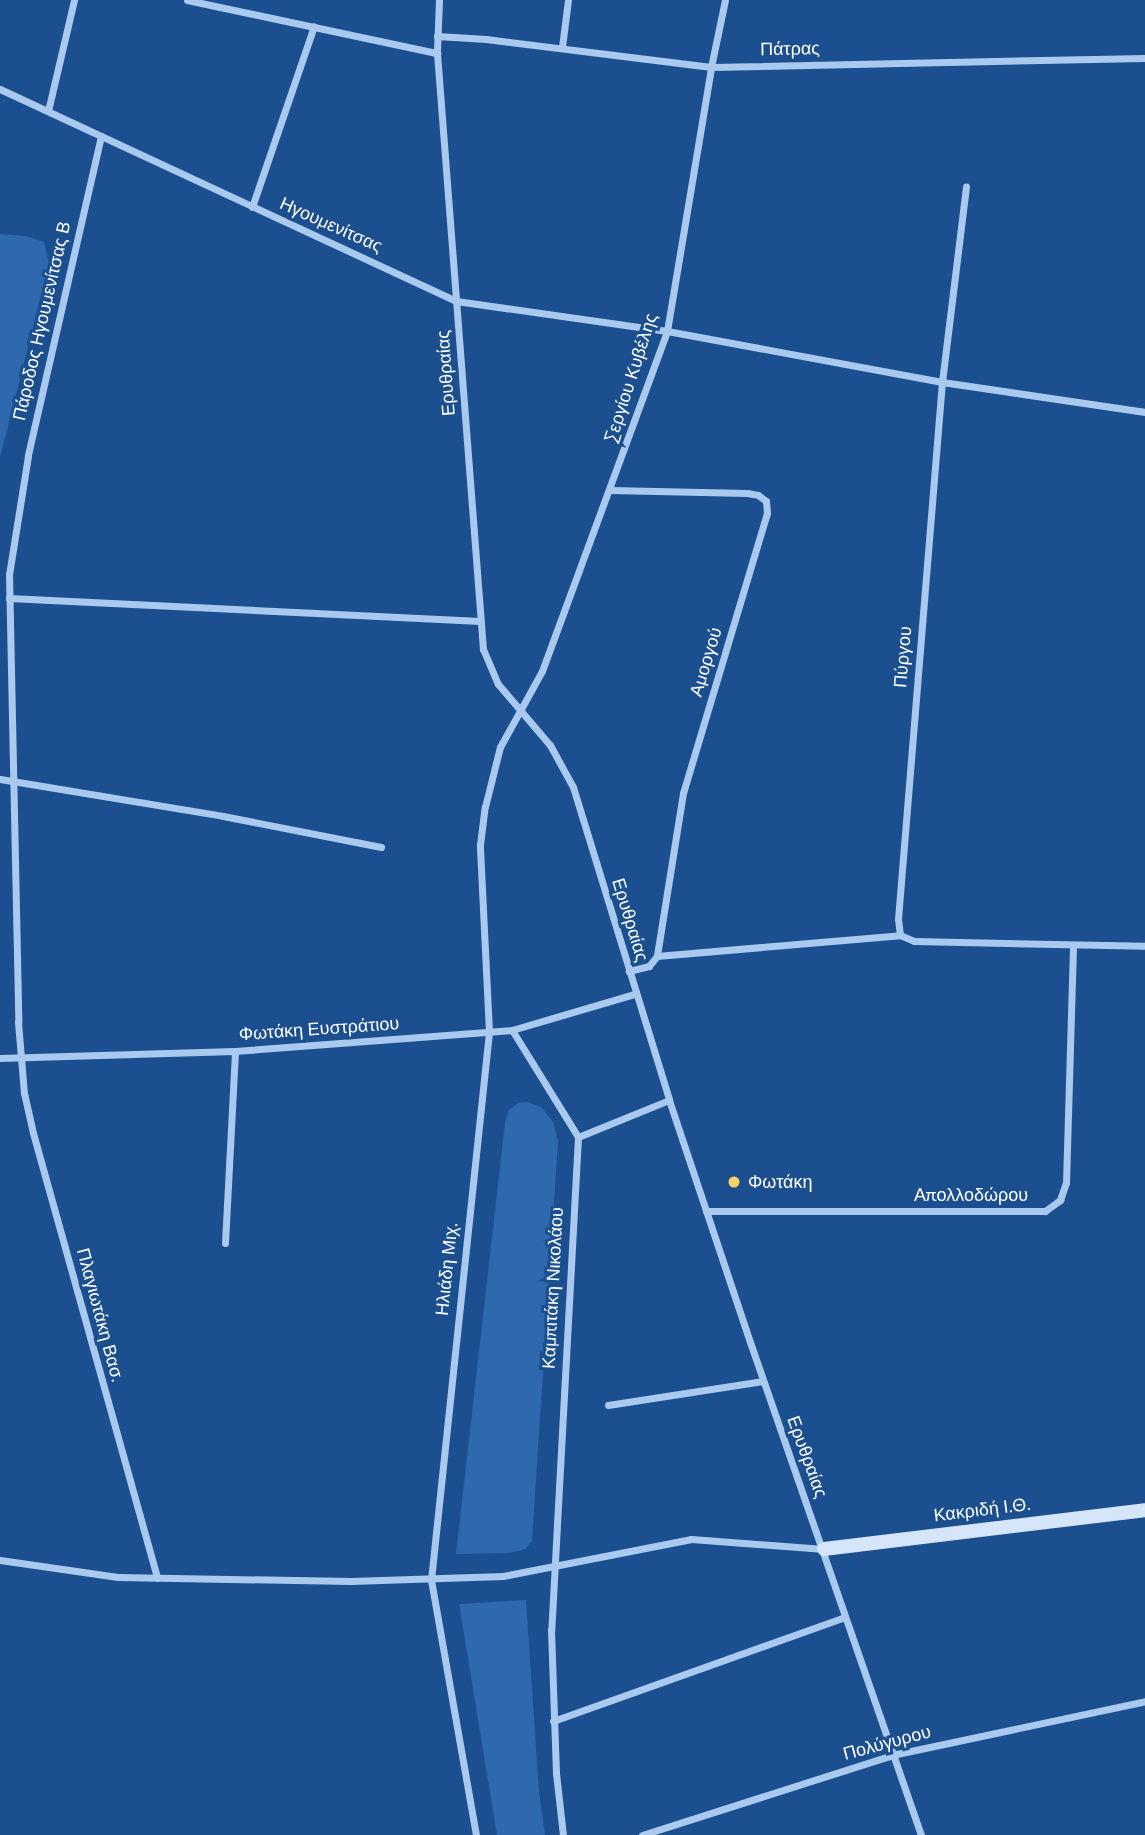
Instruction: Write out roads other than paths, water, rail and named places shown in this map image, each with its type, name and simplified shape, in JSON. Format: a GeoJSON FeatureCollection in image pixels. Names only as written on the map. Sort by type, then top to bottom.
{"type":"FeatureCollection","features":[{"type":"Feature","properties":{"kind":"street"},"geometry":{"type":"LineString","coordinates":[[48,111],[74,0]]}},
{"type":"Feature","properties":{"kind":"street"},"geometry":{"type":"LineString","coordinates":[[187,0],[436,53]]}},
{"type":"Feature","properties":{"kind":"street","name":"Ερυθραίας"},"geometry":{"type":"LineString","coordinates":[[439,0],[436,53],[480,621],[489,668],[550,745],[573,788],[634,994],[669,1100],[763,1381],[824,1549],[921,1835]]}},
{"type":"Feature","properties":{"kind":"street"},"geometry":{"type":"LineString","coordinates":[[562,47],[568,0]]}},
{"type":"Feature","properties":{"kind":"street","name":"Σεργίου Κυβέλης"},"geometry":{"type":"LineString","coordinates":[[521,709],[542,671],[667,331],[711,66],[725,0]]}},
{"type":"Feature","properties":{"kind":"street"},"geometry":{"type":"LineString","coordinates":[[252,207],[314,26]]}},
{"type":"Feature","properties":{"kind":"street","name":"Πάτρας"},"geometry":{"type":"LineString","coordinates":[[437,36],[562,47],[641,60],[711,66],[1145,58]]}},
{"type":"Feature","properties":{"kind":"street","name":"Ηγουμενίτσας"},"geometry":{"type":"LineString","coordinates":[[0,89],[456,301],[667,331],[942,382],[1145,411]]}},
{"type":"Feature","properties":{"kind":"street","name":"Πάροδος Ηγουμενίτσας Β"},"geometry":{"type":"LineString","coordinates":[[20,1058],[11,781],[9,574],[28,456],[101,136]]}},
{"type":"Feature","properties":{"kind":"street","name":"Πύργου"},"geometry":{"type":"LineString","coordinates":[[900,935],[898,919],[942,382],[966,186]]}},
{"type":"Feature","properties":{"kind":"street","name":"Αμοργού"},"geometry":{"type":"LineString","coordinates":[[610,490],[747,493],[758,495],[766,501],[767,513],[683,793],[657,956]]}},
{"type":"Feature","properties":{"kind":"street"},"geometry":{"type":"LineString","coordinates":[[9,598],[480,621]]}},
{"type":"Feature","properties":{"kind":"street","name":"Ηλιάδη Μιχ."},"geometry":{"type":"LineString","coordinates":[[476,1835],[431,1580],[489,1032],[480,845],[485,807],[500,747],[521,709]]}},
{"type":"Feature","properties":{"kind":"street"},"geometry":{"type":"LineString","coordinates":[[0,779],[209,814],[381,847]]}},
{"type":"Feature","properties":{"kind":"street"},"geometry":{"type":"LineString","coordinates":[[629,971],[649,966],[657,956],[900,935],[914,941],[1145,946]]}},
{"type":"Feature","properties":{"kind":"street","name":"Απολλοδώρου"},"geometry":{"type":"LineString","coordinates":[[706,1211],[1045,1211],[1060,1199],[1066,1183],[1073,945]]}},
{"type":"Feature","properties":{"kind":"street","name":"Φωτάκη Ευστράτιου"},"geometry":{"type":"LineString","coordinates":[[0,1058],[235,1051],[512,1030],[634,994]]}},
{"type":"Feature","properties":{"kind":"street"},"geometry":{"type":"LineString","coordinates":[[512,1030],[578,1136],[669,1100]]}},
{"type":"Feature","properties":{"kind":"street"},"geometry":{"type":"LineString","coordinates":[[225,1243],[235,1051]]}},
{"type":"Feature","properties":{"kind":"street","name":"Πλαγιωτάκη Βασ."},"geometry":{"type":"LineString","coordinates":[[20,1058],[33,1133],[158,1578]]}},
{"type":"Feature","properties":{"kind":"street","name":"Καμπιτάκη Νικολάου"},"geometry":{"type":"LineString","coordinates":[[564,1835],[553,1721],[551,1630],[578,1136]]}},
{"type":"Feature","properties":{"kind":"street"},"geometry":{"type":"LineString","coordinates":[[608,1405],[763,1381]]}},
{"type":"Feature","properties":{"kind":"street","name":"Κακριδή Ι.Θ."},"geometry":{"type":"LineString","coordinates":[[824,1549],[1145,1510]]}},
{"type":"Feature","properties":{"kind":"street"},"geometry":{"type":"LineString","coordinates":[[0,1560],[85,1574],[158,1578],[431,1580],[503,1576],[691,1539],[824,1549]]}},
{"type":"Feature","properties":{"kind":"street"},"geometry":{"type":"LineString","coordinates":[[553,1721],[845,1616]]}},
{"type":"Feature","properties":{"kind":"street","name":"Πολύγυρου"},"geometry":{"type":"LineString","coordinates":[[642,1835],[892,1755],[1145,1701]]}},
{"type":"Feature","properties":{"kind":"place","name":"Φωτάκη"},"geometry":{"type":"Point","coordinates":[734,1182]}}]}
